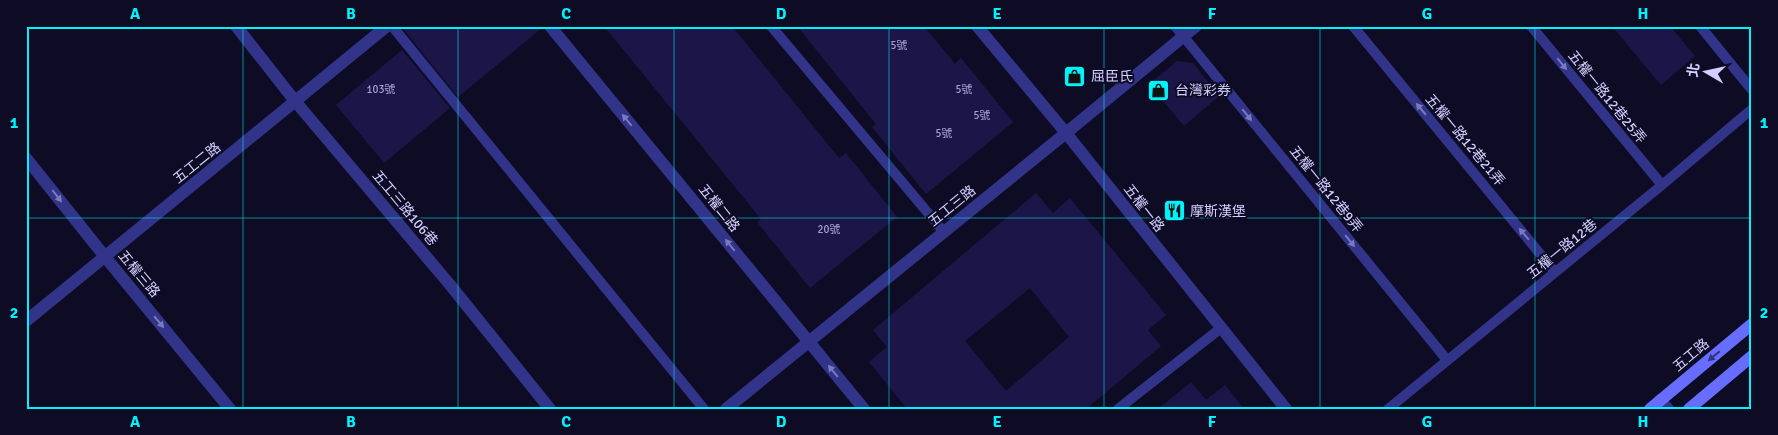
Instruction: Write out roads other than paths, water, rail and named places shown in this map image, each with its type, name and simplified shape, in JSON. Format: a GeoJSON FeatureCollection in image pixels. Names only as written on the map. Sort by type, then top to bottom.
{"type":"FeatureCollection","features":[{"type":"Feature","properties":{"kind":"street","name":"五工三路106巷"},"geometry":{"type":"LineString","coordinates":[[236,26],[295,102],[451,286],[550,409]]}},
{"type":"Feature","properties":{"kind":"street","name":"五工二路"},"geometry":{"type":"LineString","coordinates":[[26,321],[106,258],[387,26]]}},
{"type":"Feature","properties":{"kind":"street","name":"五權二路"},"geometry":{"type":"LineString","coordinates":[[550,26],[864,409]]}},
{"type":"Feature","properties":{"kind":"street","name":"五權一路"},"geometry":{"type":"LineString","coordinates":[[977,26],[1066,133],[1286,409]]}},
{"type":"Feature","properties":{"kind":"street","name":"五工三路"},"geometry":{"type":"LineString","coordinates":[[726,409],[1066,133],[1179,31],[1196,26]]}},
{"type":"Feature","properties":{"kind":"street","name":"五權三路"},"geometry":{"type":"LineString","coordinates":[[26,158],[230,409]]}},
{"type":"Feature","properties":{"kind":"street","name":"五工路"},"geometry":{"type":"LineString","coordinates":[[1650,409],[1664,405],[1752,324]]}},
{"type":"Feature","properties":{"kind":"street"},"geometry":{"type":"LineString","coordinates":[[1689,409],[1752,356]]}},
{"type":"Feature","properties":{"kind":"lane"},"geometry":{"type":"LineString","coordinates":[[392,26],[704,409]]}},
{"type":"Feature","properties":{"kind":"lane"},"geometry":{"type":"LineString","coordinates":[[771,26],[944,232]]}},
{"type":"Feature","properties":{"kind":"lane","name":"五權一路12巷21弄"},"geometry":{"type":"LineString","coordinates":[[1353,26],[1555,272]]}},
{"type":"Feature","properties":{"kind":"lane","name":"五權一路12巷25弄"},"geometry":{"type":"LineString","coordinates":[[1532,26],[1662,185]]}},
{"type":"Feature","properties":{"kind":"lane"},"geometry":{"type":"LineString","coordinates":[[1700,26],[1752,90]]}},
{"type":"Feature","properties":{"kind":"lane","name":"五權一路12巷9弄"},"geometry":{"type":"LineString","coordinates":[[1179,31],[1447,360]]}},
{"type":"Feature","properties":{"kind":"lane","name":"五權一路12巷"},"geometry":{"type":"LineString","coordinates":[[1388,409],[1752,109]]}},
{"type":"Feature","properties":{"kind":"lane"},"geometry":{"type":"LineString","coordinates":[[1118,409],[1221,328]]}},
{"type":"Feature","properties":{"kind":"place","name":"屈臣氏"},"geometry":{"type":"Point","coordinates":[1075,76]}},
{"type":"Feature","properties":{"kind":"place","name":"台灣彩券"},"geometry":{"type":"Point","coordinates":[1159,90]}},
{"type":"Feature","properties":{"kind":"place","name":"摩斯漢堡"},"geometry":{"type":"Point","coordinates":[1174,211]}}]}
